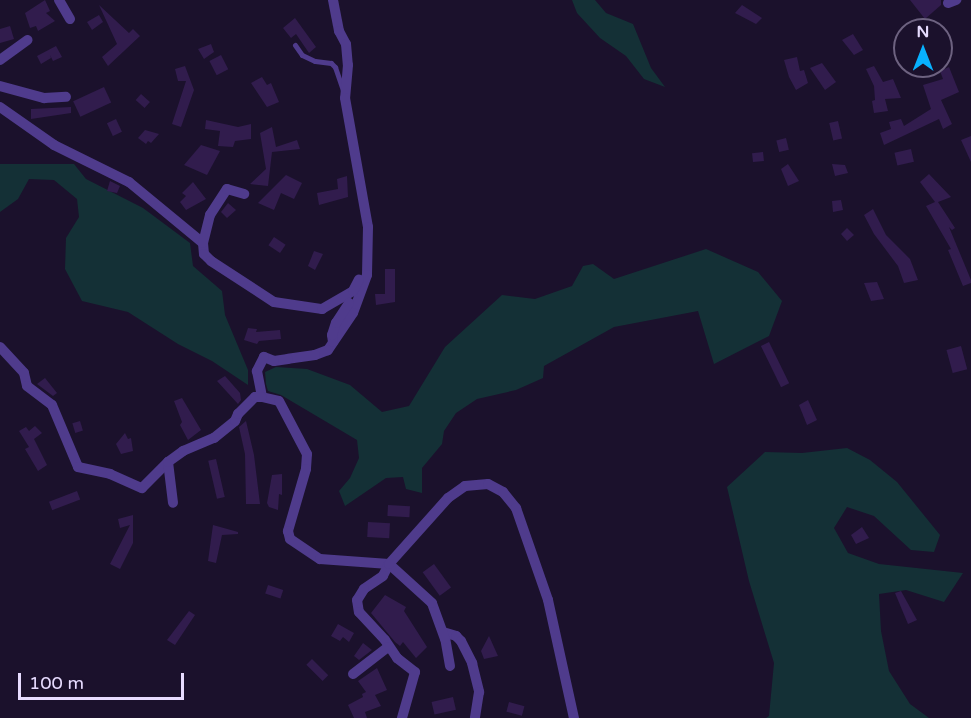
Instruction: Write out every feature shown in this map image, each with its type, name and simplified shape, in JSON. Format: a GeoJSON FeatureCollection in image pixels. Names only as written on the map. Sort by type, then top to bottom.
{"type":"FeatureCollection","features":[{"type":"Feature","properties":{"kind":"street"},"geometry":{"type":"LineString","coordinates":[[59,0],[70,19]]}},
{"type":"Feature","properties":{"kind":"street"},"geometry":{"type":"LineString","coordinates":[[262,397],[257,371],[264,357],[274,361],[315,355],[328,350],[353,312],[367,275],[368,227],[350,138],[345,94],[348,65],[346,44],[339,31],[333,0]]}},
{"type":"Feature","properties":{"kind":"street"},"geometry":{"type":"LineString","coordinates":[[0,60],[28,40]]}},
{"type":"Feature","properties":{"kind":"street"},"geometry":{"type":"LineString","coordinates":[[0,86],[44,98],[66,97]]}},
{"type":"Feature","properties":{"kind":"street"},"geometry":{"type":"LineString","coordinates":[[0,108],[54,145],[129,182],[203,243]]}},
{"type":"Feature","properties":{"kind":"street"},"geometry":{"type":"LineString","coordinates":[[244,194],[227,189],[210,216],[203,243],[204,254],[274,302],[322,309],[353,291]]}},
{"type":"Feature","properties":{"kind":"street"},"geometry":{"type":"LineString","coordinates":[[333,343],[332,335],[336,323],[347,309],[369,256]]}},
{"type":"Feature","properties":{"kind":"street"},"geometry":{"type":"LineString","coordinates":[[0,347],[24,373],[27,386],[52,405],[78,467],[110,474],[142,488],[168,462],[183,451],[214,438],[235,421],[238,414],[255,397],[279,401],[307,454],[306,468],[288,531],[290,539],[320,560],[389,564],[432,603],[443,632],[450,666]]}},
{"type":"Feature","properties":{"kind":"street"},"geometry":{"type":"LineString","coordinates":[[168,462],[173,503]]}},
{"type":"Feature","properties":{"kind":"street"},"geometry":{"type":"LineString","coordinates":[[402,718],[415,672],[397,658],[385,640],[359,612],[357,600],[364,589],[383,576],[389,564],[448,498],[465,486],[488,484],[503,492],[516,508],[548,600],[574,718]]}},
{"type":"Feature","properties":{"kind":"street"},"geometry":{"type":"LineString","coordinates":[[443,632],[456,636],[461,641],[472,663],[478,692],[476,718]]}},
{"type":"Feature","properties":{"kind":"street"},"geometry":{"type":"LineString","coordinates":[[353,674],[388,647]]}},
{"type":"Feature","properties":{"kind":"street"},"geometry":{"type":"LineString","coordinates":[[478,703],[484,718]]}},
{"type":"Feature","properties":{"kind":"lane"},"geometry":{"type":"LineString","coordinates":[[295,45],[302,56],[315,61],[331,63],[335,67],[345,94]]}},
{"type":"Feature","properties":{"kind":"green space"},"geometry":{"type":"Polygon","coordinates":[[[572,0],[595,0],[606,13],[633,24],[651,68],[665,87],[644,79],[626,56],[600,38],[577,13],[572,0]]]}},
{"type":"Feature","properties":{"kind":"green space"},"geometry":{"type":"Polygon","coordinates":[[[0,164],[74,164],[86,179],[143,208],[190,243],[193,266],[222,291],[225,315],[248,370],[248,385],[128,312],[82,301],[65,269],[66,238],[79,217],[77,199],[54,180],[29,179],[18,199],[0,212],[0,164]]]}},
{"type":"Feature","properties":{"kind":"green space"},"geometry":{"type":"Polygon","coordinates":[[[706,249],[758,272],[782,301],[769,336],[714,364],[698,311],[614,327],[544,366],[543,378],[516,390],[477,399],[456,413],[444,431],[442,444],[422,468],[422,493],[406,489],[403,477],[386,478],[345,506],[339,491],[350,478],[359,458],[357,440],[281,395],[268,391],[265,372],[276,367],[307,369],[350,385],[382,412],[409,406],[445,347],[502,295],[535,299],[572,286],[583,266],[593,264],[614,279],[706,249]]]}},
{"type":"Feature","properties":{"kind":"green space"},"geometry":{"type":"Polygon","coordinates":[[[847,448],[870,460],[897,482],[940,535],[934,552],[911,550],[874,516],[847,507],[834,528],[848,553],[879,564],[963,573],[944,602],[906,590],[879,594],[881,631],[889,671],[910,704],[929,718],[766,718],[769,716],[774,663],[749,581],[727,487],[765,452],[802,453],[847,448]]]}},
{"type":"Feature","properties":{"kind":"building"},"geometry":{"type":"Polygon","coordinates":[[[45,0],[50,11],[46,13],[55,21],[38,31],[36,26],[30,28],[25,13],[45,0]]]}},
{"type":"Feature","properties":{"kind":"building"},"geometry":{"type":"Polygon","coordinates":[[[910,0],[941,0],[941,5],[924,18],[910,0]]]}},
{"type":"Feature","properties":{"kind":"building"},"geometry":{"type":"Polygon","coordinates":[[[99,5],[129,33],[133,29],[140,36],[108,66],[102,57],[117,44],[99,5]]]}},
{"type":"Feature","properties":{"kind":"building"},"geometry":{"type":"Polygon","coordinates":[[[742,5],[762,18],[756,24],[735,13],[742,5]]]}},
{"type":"Feature","properties":{"kind":"building"},"geometry":{"type":"Polygon","coordinates":[[[99,15],[103,22],[92,30],[87,22],[99,15]]]}},
{"type":"Feature","properties":{"kind":"building"},"geometry":{"type":"Polygon","coordinates":[[[295,18],[316,47],[309,53],[296,34],[291,38],[283,28],[295,18]]]}},
{"type":"Feature","properties":{"kind":"building"},"geometry":{"type":"Polygon","coordinates":[[[10,26],[14,39],[0,43],[0,29],[10,26]]]}},
{"type":"Feature","properties":{"kind":"building"},"geometry":{"type":"Polygon","coordinates":[[[853,34],[863,50],[854,55],[842,40],[853,34]]]}},
{"type":"Feature","properties":{"kind":"building"},"geometry":{"type":"Polygon","coordinates":[[[211,44],[214,52],[204,59],[198,49],[211,44]]]}},
{"type":"Feature","properties":{"kind":"building"},"geometry":{"type":"Polygon","coordinates":[[[56,46],[62,57],[53,61],[50,55],[51,58],[41,64],[37,56],[56,46]]]}},
{"type":"Feature","properties":{"kind":"building"},"geometry":{"type":"Polygon","coordinates":[[[221,55],[228,69],[217,75],[209,61],[221,55]]]}},
{"type":"Feature","properties":{"kind":"building"},"geometry":{"type":"Polygon","coordinates":[[[797,57],[800,71],[804,70],[808,83],[796,90],[784,60],[797,57]]]}},
{"type":"Feature","properties":{"kind":"building"},"geometry":{"type":"Polygon","coordinates":[[[822,63],[836,82],[825,90],[810,68],[822,63]]]}},
{"type":"Feature","properties":{"kind":"building"},"geometry":{"type":"Polygon","coordinates":[[[185,66],[194,90],[181,127],[172,124],[186,81],[178,81],[175,69],[185,66]]]}},
{"type":"Feature","properties":{"kind":"building"},"geometry":{"type":"Polygon","coordinates":[[[874,66],[883,82],[893,79],[901,98],[885,99],[888,111],[874,113],[872,101],[875,100],[874,86],[866,69],[874,66]]]}},
{"type":"Feature","properties":{"kind":"building"},"geometry":{"type":"Polygon","coordinates":[[[262,77],[267,85],[271,83],[279,102],[267,107],[251,83],[262,77]]]}},
{"type":"Feature","properties":{"kind":"building"},"geometry":{"type":"Polygon","coordinates":[[[953,77],[959,92],[941,100],[952,124],[943,129],[939,119],[884,145],[880,133],[891,129],[889,122],[901,119],[904,126],[931,109],[923,85],[953,77]]]}},
{"type":"Feature","properties":{"kind":"building"},"geometry":{"type":"Polygon","coordinates":[[[104,87],[111,102],[80,117],[73,101],[104,87]]]}},
{"type":"Feature","properties":{"kind":"building"},"geometry":{"type":"Polygon","coordinates":[[[141,94],[150,102],[145,108],[136,100],[141,94]]]}},
{"type":"Feature","properties":{"kind":"building"},"geometry":{"type":"Polygon","coordinates":[[[71,107],[71,113],[31,119],[31,109],[71,107]]]}},
{"type":"Feature","properties":{"kind":"building"},"geometry":{"type":"Polygon","coordinates":[[[116,119],[122,132],[113,136],[107,123],[116,119]]]}},
{"type":"Feature","properties":{"kind":"building"},"geometry":{"type":"Polygon","coordinates":[[[206,120],[238,127],[251,124],[251,139],[235,141],[233,147],[218,146],[220,131],[205,129],[206,120]]]}},
{"type":"Feature","properties":{"kind":"building"},"geometry":{"type":"Polygon","coordinates":[[[838,121],[842,139],[833,141],[829,123],[838,121]]]}},
{"type":"Feature","properties":{"kind":"building"},"geometry":{"type":"Polygon","coordinates":[[[272,127],[276,147],[297,140],[300,149],[272,152],[268,186],[250,184],[266,169],[260,133],[272,127]]]}},
{"type":"Feature","properties":{"kind":"building"},"geometry":{"type":"Polygon","coordinates":[[[145,130],[159,134],[151,143],[148,141],[146,144],[138,138],[145,130]]]}},
{"type":"Feature","properties":{"kind":"building"},"geometry":{"type":"Polygon","coordinates":[[[971,136],[971,162],[961,140],[971,136]]]}},
{"type":"Feature","properties":{"kind":"building"},"geometry":{"type":"Polygon","coordinates":[[[786,138],[789,150],[779,152],[776,140],[786,138]]]}},
{"type":"Feature","properties":{"kind":"building"},"geometry":{"type":"Polygon","coordinates":[[[201,145],[220,151],[207,175],[184,165],[201,145]]]}},
{"type":"Feature","properties":{"kind":"building"},"geometry":{"type":"Polygon","coordinates":[[[911,149],[914,162],[897,165],[894,153],[911,149]]]}},
{"type":"Feature","properties":{"kind":"building"},"geometry":{"type":"Polygon","coordinates":[[[763,152],[764,161],[753,162],[752,153],[763,152]]]}},
{"type":"Feature","properties":{"kind":"building"},"geometry":{"type":"Polygon","coordinates":[[[788,164],[799,181],[788,186],[781,169],[788,164]]]}},
{"type":"Feature","properties":{"kind":"building"},"geometry":{"type":"Polygon","coordinates":[[[832,164],[845,165],[848,173],[835,176],[832,164]]]}},
{"type":"Feature","properties":{"kind":"building"},"geometry":{"type":"Polygon","coordinates":[[[929,174],[951,197],[938,202],[955,228],[952,230],[949,227],[971,280],[971,283],[963,286],[948,250],[951,249],[926,206],[935,202],[920,182],[929,174]]]}},
{"type":"Feature","properties":{"kind":"building"},"geometry":{"type":"Polygon","coordinates":[[[286,175],[302,183],[294,199],[281,193],[274,210],[258,203],[286,175]]]}},
{"type":"Feature","properties":{"kind":"building"},"geometry":{"type":"Polygon","coordinates":[[[347,176],[348,197],[319,205],[317,193],[338,189],[337,179],[347,176]]]}},
{"type":"Feature","properties":{"kind":"building"},"geometry":{"type":"Polygon","coordinates":[[[110,181],[120,186],[117,193],[107,191],[110,181]]]}},
{"type":"Feature","properties":{"kind":"building"},"geometry":{"type":"Polygon","coordinates":[[[193,182],[206,199],[186,210],[180,202],[186,196],[182,193],[193,182]]]}},
{"type":"Feature","properties":{"kind":"building"},"geometry":{"type":"Polygon","coordinates":[[[841,200],[843,210],[833,212],[832,201],[841,200]]]}},
{"type":"Feature","properties":{"kind":"building"},"geometry":{"type":"Polygon","coordinates":[[[228,203],[236,210],[227,218],[221,212],[228,203]]]}},
{"type":"Feature","properties":{"kind":"building"},"geometry":{"type":"Polygon","coordinates":[[[873,209],[886,235],[910,259],[918,280],[904,283],[898,266],[874,234],[864,215],[873,209]]]}},
{"type":"Feature","properties":{"kind":"building"},"geometry":{"type":"Polygon","coordinates":[[[847,228],[854,235],[847,241],[841,234],[847,228]]]}},
{"type":"Feature","properties":{"kind":"building"},"geometry":{"type":"Polygon","coordinates":[[[274,237],[286,245],[280,253],[268,245],[274,237]]]}},
{"type":"Feature","properties":{"kind":"building"},"geometry":{"type":"Polygon","coordinates":[[[314,251],[323,254],[315,270],[308,266],[314,251]]]}},
{"type":"Feature","properties":{"kind":"building"},"geometry":{"type":"Polygon","coordinates":[[[385,269],[395,269],[395,302],[376,305],[375,294],[385,294],[385,269]]]}},
{"type":"Feature","properties":{"kind":"building"},"geometry":{"type":"Polygon","coordinates":[[[877,282],[884,299],[871,301],[864,283],[877,282]]]}},
{"type":"Feature","properties":{"kind":"building"},"geometry":{"type":"Polygon","coordinates":[[[248,328],[257,329],[256,332],[280,330],[281,339],[259,341],[257,344],[244,340],[248,328]]]}},
{"type":"Feature","properties":{"kind":"building"},"geometry":{"type":"Polygon","coordinates":[[[769,342],[789,383],[781,387],[761,346],[769,342]]]}},
{"type":"Feature","properties":{"kind":"building"},"geometry":{"type":"Polygon","coordinates":[[[961,346],[967,369],[953,373],[947,350],[961,346]]]}},
{"type":"Feature","properties":{"kind":"building"},"geometry":{"type":"Polygon","coordinates":[[[225,376],[240,393],[241,400],[238,404],[217,381],[225,376]]]}},
{"type":"Feature","properties":{"kind":"building"},"geometry":{"type":"Polygon","coordinates":[[[45,378],[57,393],[53,396],[37,384],[45,378]]]}},
{"type":"Feature","properties":{"kind":"building"},"geometry":{"type":"Polygon","coordinates":[[[182,398],[201,430],[188,440],[180,425],[182,422],[174,401],[182,398]]]}},
{"type":"Feature","properties":{"kind":"building"},"geometry":{"type":"Polygon","coordinates":[[[808,400],[817,420],[807,425],[799,405],[808,400]]]}},
{"type":"Feature","properties":{"kind":"building"},"geometry":{"type":"Polygon","coordinates":[[[80,421],[83,431],[75,433],[72,423],[80,421]]]}},
{"type":"Feature","properties":{"kind":"building"},"geometry":{"type":"Polygon","coordinates":[[[246,421],[254,455],[260,504],[246,504],[245,454],[239,427],[246,421]]]}},
{"type":"Feature","properties":{"kind":"building"},"geometry":{"type":"Polygon","coordinates":[[[35,426],[42,433],[34,439],[47,465],[38,471],[25,449],[29,447],[19,431],[26,427],[29,431],[35,426]]]}},
{"type":"Feature","properties":{"kind":"building"},"geometry":{"type":"Polygon","coordinates":[[[125,433],[128,439],[131,438],[133,451],[121,454],[116,444],[125,433]]]}},
{"type":"Feature","properties":{"kind":"building"},"geometry":{"type":"Polygon","coordinates":[[[216,459],[225,497],[217,499],[208,461],[216,459]]]}},
{"type":"Feature","properties":{"kind":"building"},"geometry":{"type":"Polygon","coordinates":[[[282,474],[282,495],[279,494],[278,510],[269,507],[267,503],[272,475],[282,474]]]}},
{"type":"Feature","properties":{"kind":"building"},"geometry":{"type":"Polygon","coordinates":[[[77,491],[80,499],[52,510],[49,502],[77,491]]]}},
{"type":"Feature","properties":{"kind":"building"},"geometry":{"type":"Polygon","coordinates":[[[388,505],[410,506],[409,517],[387,516],[388,505]]]}},
{"type":"Feature","properties":{"kind":"building"},"geometry":{"type":"Polygon","coordinates":[[[133,515],[133,543],[120,569],[110,564],[130,525],[120,528],[118,519],[133,515]]]}},
{"type":"Feature","properties":{"kind":"building"},"geometry":{"type":"Polygon","coordinates":[[[368,522],[390,523],[389,538],[367,537],[368,522]]]}},
{"type":"Feature","properties":{"kind":"building"},"geometry":{"type":"Polygon","coordinates":[[[213,525],[238,532],[238,534],[222,535],[216,563],[208,561],[213,525]]]}},
{"type":"Feature","properties":{"kind":"building"},"geometry":{"type":"Polygon","coordinates":[[[862,527],[869,538],[856,544],[851,535],[862,527]]]}},
{"type":"Feature","properties":{"kind":"building"},"geometry":{"type":"Polygon","coordinates":[[[434,564],[451,587],[440,596],[423,572],[434,564]]]}},
{"type":"Feature","properties":{"kind":"building"},"geometry":{"type":"Polygon","coordinates":[[[268,585],[283,590],[280,599],[265,594],[268,585]]]}},
{"type":"Feature","properties":{"kind":"building"},"geometry":{"type":"Polygon","coordinates":[[[901,591],[917,620],[908,624],[895,593],[901,591]]]}},
{"type":"Feature","properties":{"kind":"building"},"geometry":{"type":"Polygon","coordinates":[[[385,595],[406,607],[404,611],[427,647],[416,658],[403,642],[400,646],[395,642],[371,613],[385,595]]]}},
{"type":"Feature","properties":{"kind":"building"},"geometry":{"type":"Polygon","coordinates":[[[189,611],[195,615],[175,645],[167,640],[189,611]]]}},
{"type":"Feature","properties":{"kind":"building"},"geometry":{"type":"Polygon","coordinates":[[[338,624],[354,633],[349,642],[343,637],[340,641],[331,636],[338,624]]]}},
{"type":"Feature","properties":{"kind":"building"},"geometry":{"type":"Polygon","coordinates":[[[489,636],[498,656],[484,659],[481,651],[489,636]]]}},
{"type":"Feature","properties":{"kind":"building"},"geometry":{"type":"Polygon","coordinates":[[[363,643],[372,650],[359,660],[354,656],[363,643]]]}},
{"type":"Feature","properties":{"kind":"building"},"geometry":{"type":"Polygon","coordinates":[[[312,659],[328,675],[323,681],[306,665],[312,659]]]}},
{"type":"Feature","properties":{"kind":"building"},"geometry":{"type":"Polygon","coordinates":[[[377,668],[387,690],[375,695],[381,706],[365,712],[367,718],[354,718],[348,705],[363,697],[362,694],[366,692],[358,681],[377,668]]]}},
{"type":"Feature","properties":{"kind":"building"},"geometry":{"type":"Polygon","coordinates":[[[453,697],[456,710],[434,715],[432,702],[453,697]]]}},
{"type":"Feature","properties":{"kind":"building"},"geometry":{"type":"Polygon","coordinates":[[[509,702],[524,706],[522,716],[506,712],[509,702]]]}}]}
